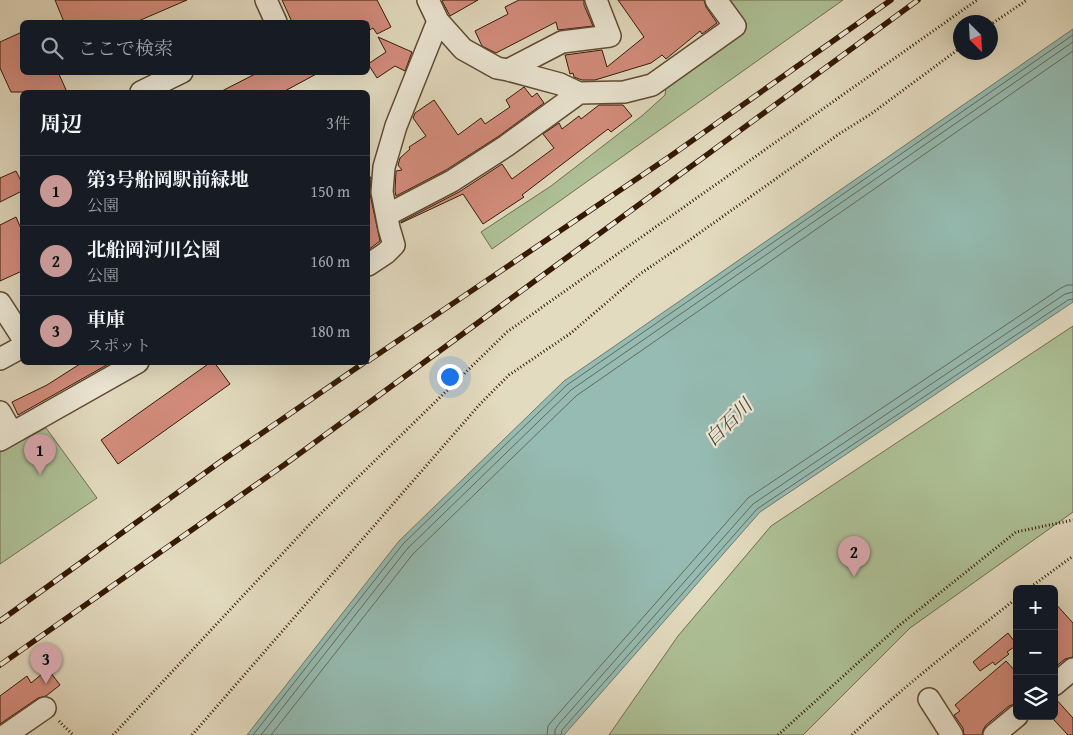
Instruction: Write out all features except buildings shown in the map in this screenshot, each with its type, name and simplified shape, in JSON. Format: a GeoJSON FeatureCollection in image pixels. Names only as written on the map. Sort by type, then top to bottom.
{"type":"FeatureCollection","features":[{"type":"Feature","properties":{"kind":"street"},"geometry":{"type":"LineString","coordinates":[[266,0],[275,20]]}},
{"type":"Feature","properties":{"kind":"street"},"geometry":{"type":"LineString","coordinates":[[428,0],[438,21],[462,49],[497,68],[560,84],[578,93],[624,92],[652,85],[736,26],[716,0]]}},
{"type":"Feature","properties":{"kind":"street"},"geometry":{"type":"LineString","coordinates":[[508,70],[562,42],[610,36],[596,0]]}},
{"type":"Feature","properties":{"kind":"street"},"geometry":{"type":"LineString","coordinates":[[370,264],[394,245],[382,192],[384,167],[396,126],[438,21]]}},
{"type":"Feature","properties":{"kind":"street"},"geometry":{"type":"LineString","coordinates":[[145,90],[176,75]]}},
{"type":"Feature","properties":{"kind":"street"},"geometry":{"type":"LineString","coordinates":[[387,215],[452,181],[506,146],[578,93]]}},
{"type":"Feature","properties":{"kind":"street"},"geometry":{"type":"LineString","coordinates":[[0,303],[20,334]]}},
{"type":"Feature","properties":{"kind":"street"},"geometry":{"type":"LineString","coordinates":[[0,359],[20,348]]}},
{"type":"Feature","properties":{"kind":"street"},"geometry":{"type":"LineString","coordinates":[[0,412],[6,436],[133,365]]}},
{"type":"Feature","properties":{"kind":"street"},"geometry":{"type":"LineString","coordinates":[[1058,682],[1073,669]]}},
{"type":"Feature","properties":{"kind":"street"},"geometry":{"type":"LineString","coordinates":[[929,699],[952,735]]}},
{"type":"Feature","properties":{"kind":"street"},"geometry":{"type":"LineString","coordinates":[[6,735],[45,708]]}},
{"type":"Feature","properties":{"kind":"street"},"geometry":{"type":"LineString","coordinates":[[994,735],[1013,719]]}},
{"type":"Feature","properties":{"kind":"path"},"geometry":{"type":"LineString","coordinates":[[113,735],[311,523],[507,332],[977,0]]}},
{"type":"Feature","properties":{"kind":"path"},"geometry":{"type":"LineString","coordinates":[[998,20],[1027,0]]}},
{"type":"Feature","properties":{"kind":"path"},"geometry":{"type":"LineString","coordinates":[[192,735],[480,404],[509,375],[571,333],[640,274],[839,134],[871,114],[953,53]]}},
{"type":"Feature","properties":{"kind":"path"},"geometry":{"type":"LineString","coordinates":[[778,735],[901,624],[1016,532],[1073,520]]}},
{"type":"Feature","properties":{"kind":"path"},"geometry":{"type":"LineString","coordinates":[[1033,585],[1073,556]]}},
{"type":"Feature","properties":{"kind":"path"},"geometry":{"type":"LineString","coordinates":[[852,735],[906,688],[1013,601]]}},
{"type":"Feature","properties":{"kind":"green space"},"geometry":{"type":"Polygon","coordinates":[[[727,0],[843,0],[492,249],[481,232],[551,186],[643,115],[665,95],[666,88],[741,32],[747,24],[727,0]]]}},
{"type":"Feature","properties":{"kind":"green space"},"geometry":{"type":"Polygon","coordinates":[[[1073,326],[1073,512],[910,628],[803,735],[609,735],[678,636],[771,526],[1073,326]]]}},
{"type":"Feature","properties":{"kind":"green space"},"geometry":{"type":"Polygon","coordinates":[[[46,428],[97,498],[0,564],[0,452],[46,428]]]}},
{"type":"Feature","properties":{"kind":"water","name":"白石川"},"geometry":{"type":"Polygon","coordinates":[[[1073,29],[1073,302],[760,512],[564,735],[247,735],[399,541],[564,381],[1073,29]]]}},
{"type":"Feature","properties":{"kind":"railway"},"geometry":{"type":"LineString","coordinates":[[370,360],[669,157],[891,0]]}},
{"type":"Feature","properties":{"kind":"railway"},"geometry":{"type":"LineString","coordinates":[[0,665],[284,465],[918,0]]}},
{"type":"Feature","properties":{"kind":"railway"},"geometry":{"type":"LineString","coordinates":[[0,621],[220,462],[361,365]]}},
{"type":"Feature","properties":{"kind":"place","name":"第3号船岡駅前緑地"},"geometry":{"type":"Point","coordinates":[40,475]}},
{"type":"Feature","properties":{"kind":"place","name":"北船岡河川公園"},"geometry":{"type":"Point","coordinates":[854,577]}},
{"type":"Feature","properties":{"kind":"place","name":"車庫"},"geometry":{"type":"Point","coordinates":[46,684]}}]}
